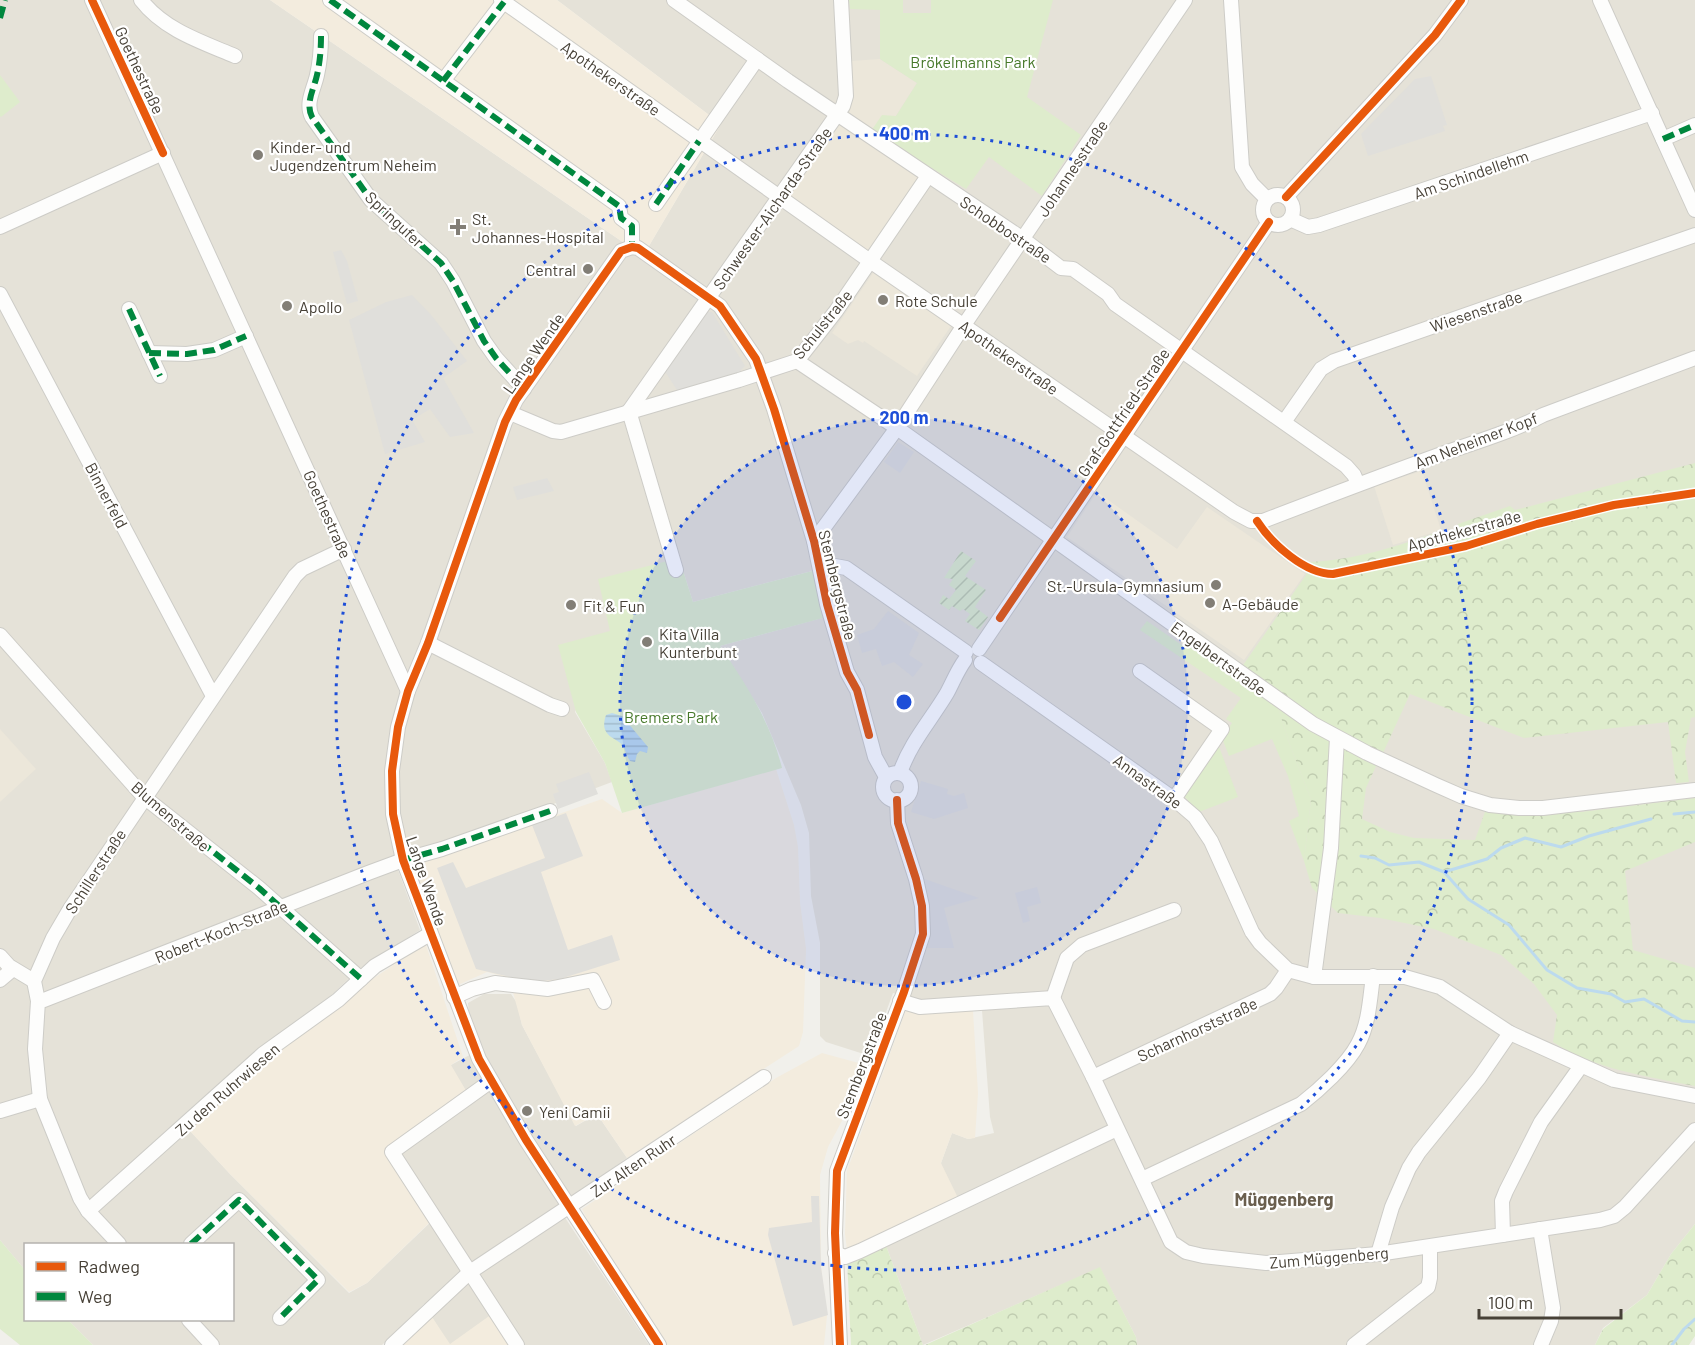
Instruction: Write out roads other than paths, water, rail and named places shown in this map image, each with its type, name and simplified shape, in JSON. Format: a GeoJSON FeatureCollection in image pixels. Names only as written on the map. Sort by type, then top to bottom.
{"type":"FeatureCollection","features":[{"type":"Feature","properties":{"kind":"street","name":"Goethestraße"},"geometry":{"type":"LineString","coordinates":[[92,0],[408,692]]}},
{"type":"Feature","properties":{"kind":"street"},"geometry":{"type":"LineString","coordinates":[[141,0],[151,13],[165,23],[235,56]]}},
{"type":"Feature","properties":{"kind":"street"},"geometry":{"type":"LineString","coordinates":[[330,0],[619,206],[621,218],[632,226],[632,247],[638,248],[720,306],[756,359],[761,373]]}},
{"type":"Feature","properties":{"kind":"street","name":"Schobbostraße"},"geometry":{"type":"LineString","coordinates":[[674,0],[757,60],[1061,268],[1073,269],[1108,294],[1115,304],[1346,466],[1358,484]]}},
{"type":"Feature","properties":{"kind":"street","name":"Schwester-Aicharda-Straße"},"geometry":{"type":"LineString","coordinates":[[629,411],[843,106],[846,96],[841,0]]}},
{"type":"Feature","properties":{"kind":"street","name":"Johannesstraße"},"geometry":{"type":"LineString","coordinates":[[814,542],[897,428],[963,325],[1185,0]]}},
{"type":"Feature","properties":{"kind":"street"},"geometry":{"type":"LineString","coordinates":[[1231,0],[1242,167],[1252,184],[1267,199]]}},
{"type":"Feature","properties":{"kind":"street"},"geometry":{"type":"LineString","coordinates":[[1286,198],[1435,35],[1461,0]]}},
{"type":"Feature","properties":{"kind":"street"},"geometry":{"type":"LineString","coordinates":[[1600,0],[1695,210]]}},
{"type":"Feature","properties":{"kind":"street"},"geometry":{"type":"LineString","coordinates":[[443,81],[503,1]]}},
{"type":"Feature","properties":{"kind":"street","name":"Apothekerstraße"},"geometry":{"type":"LineString","coordinates":[[503,1],[870,261],[1234,512],[1245,519],[1257,521]]}},
{"type":"Feature","properties":{"kind":"street","name":"Springufer"},"geometry":{"type":"LineString","coordinates":[[321,36],[317,73],[309,101],[312,117],[371,200],[441,263],[486,343],[524,388]]}},
{"type":"Feature","properties":{"kind":"street"},"geometry":{"type":"LineString","coordinates":[[656,204],[757,60]]}},
{"type":"Feature","properties":{"kind":"street","name":"Am Schindellehm"},"geometry":{"type":"LineString","coordinates":[[1290,219],[1308,227],[1319,225],[1652,113]]}},
{"type":"Feature","properties":{"kind":"street"},"geometry":{"type":"LineString","coordinates":[[1663,139],[1695,126]]}},
{"type":"Feature","properties":{"kind":"street"},"geometry":{"type":"LineString","coordinates":[[0,227],[163,153]]}},
{"type":"Feature","properties":{"kind":"street","name":"Schulstraße"},"geometry":{"type":"LineString","coordinates":[[629,411],[797,361],[836,311],[928,176]]}},
{"type":"Feature","properties":{"kind":"street"},"geometry":{"type":"LineString","coordinates":[[1276,195],[1286,198],[1293,207],[1290,219],[1282,224],[1269,222],[1263,211],[1267,199],[1276,195]]}},
{"type":"Feature","properties":{"kind":"street","name":"Graf-Gottfried-Straße"},"geometry":{"type":"LineString","coordinates":[[900,773],[911,746],[948,692],[957,671],[973,658],[1269,222]]}},
{"type":"Feature","properties":{"kind":"street","name":"Wiesenstraße"},"geometry":{"type":"LineString","coordinates":[[1284,422],[1321,369],[1334,361],[1695,235]]}},
{"type":"Feature","properties":{"kind":"street","name":"Lange Wende"},"geometry":{"type":"LineString","coordinates":[[632,247],[621,251],[524,388],[510,413],[499,438],[428,643],[408,692],[396,735],[391,782],[393,814],[403,860],[479,1059],[526,1140],[659,1345]]}},
{"type":"Feature","properties":{"kind":"street","name":"Binnerfeld"},"geometry":{"type":"LineString","coordinates":[[0,294],[213,696]]}},
{"type":"Feature","properties":{"kind":"street"},"geometry":{"type":"LineString","coordinates":[[129,309],[160,376]]}},
{"type":"Feature","properties":{"kind":"street"},"geometry":{"type":"LineString","coordinates":[[149,353],[187,354],[214,350],[246,336]]}},
{"type":"Feature","properties":{"kind":"street","name":"Am Neheimer Kopf"},"geometry":{"type":"LineString","coordinates":[[1257,521],[1458,450],[1543,415],[1695,358]]}},
{"type":"Feature","properties":{"kind":"street","name":"Engelbertstraße"},"geometry":{"type":"LineString","coordinates":[[797,361],[897,428],[1294,711],[1337,738],[1461,796],[1504,807],[1543,808],[1695,790]]}},
{"type":"Feature","properties":{"kind":"street","name":"Stembergstraße"},"geometry":{"type":"LineString","coordinates":[[761,373],[814,542],[827,604],[847,672],[857,690],[875,757],[886,777]]}},
{"type":"Feature","properties":{"kind":"street"},"geometry":{"type":"LineString","coordinates":[[510,413],[549,430],[561,432],[629,411],[676,570]]}},
{"type":"Feature","properties":{"kind":"street","name":"Schillerstraße"},"geometry":{"type":"LineString","coordinates":[[34,981],[53,938],[70,909],[295,576],[302,569],[344,549]]}},
{"type":"Feature","properties":{"kind":"street","name":"Annastraße"},"geometry":{"type":"LineString","coordinates":[[819,563],[846,568],[1174,799],[1195,818],[1211,842],[1252,932],[1288,970]]}},
{"type":"Feature","properties":{"kind":"street","name":"Blumenstraße"},"geometry":{"type":"LineString","coordinates":[[0,635],[144,797],[259,888],[361,979]]}},
{"type":"Feature","properties":{"kind":"street"},"geometry":{"type":"LineString","coordinates":[[428,643],[562,709]]}},
{"type":"Feature","properties":{"kind":"street"},"geometry":{"type":"LineString","coordinates":[[1140,671],[1222,729],[1174,799]]}},
{"type":"Feature","properties":{"kind":"street"},"geometry":{"type":"LineString","coordinates":[[1314,977],[1331,848],[1337,738]]}},
{"type":"Feature","properties":{"kind":"street"},"geometry":{"type":"LineString","coordinates":[[900,773],[909,781],[910,791],[905,797],[897,800],[890,799],[883,787],[886,777],[900,773]]}},
{"type":"Feature","properties":{"kind":"street","name":"Stembergstraße"},"geometry":{"type":"LineString","coordinates":[[840,1345],[835,1253],[836,1185],[840,1160],[923,933],[922,906],[898,822],[897,800]]}},
{"type":"Feature","properties":{"kind":"street","name":"Robert-Koch-Straße"},"geometry":{"type":"LineString","coordinates":[[38,1001],[97,981],[403,860],[442,849],[550,811]]}},
{"type":"Feature","properties":{"kind":"street"},"geometry":{"type":"LineString","coordinates":[[900,1001],[920,1007],[1053,998],[1067,958],[1082,945],[1174,910]]}},
{"type":"Feature","properties":{"kind":"street","name":"Zu den Ruhrwiesen"},"geometry":{"type":"LineString","coordinates":[[88,1211],[263,1054],[338,1000],[375,966],[430,933]]}},
{"type":"Feature","properties":{"kind":"street"},"geometry":{"type":"LineString","coordinates":[[0,956],[14,969],[34,981],[38,1001],[35,1049],[40,1099],[69,1174],[88,1211],[117,1243]]}},
{"type":"Feature","properties":{"kind":"street"},"geometry":{"type":"LineString","coordinates":[[0,980],[14,969]]}},
{"type":"Feature","properties":{"kind":"street"},"geometry":{"type":"LineString","coordinates":[[1288,970],[1314,977],[1405,977],[1440,987],[1510,1033],[1581,1066],[1614,1080],[1695,1096]]}},
{"type":"Feature","properties":{"kind":"street","name":"Scharnhorststraße"},"geometry":{"type":"LineString","coordinates":[[1093,1077],[1270,994],[1288,970]]}},
{"type":"Feature","properties":{"kind":"street"},"geometry":{"type":"LineString","coordinates":[[1142,1179],[1300,1104],[1315,1094],[1358,1044],[1366,1017],[1373,976]]}},
{"type":"Feature","properties":{"kind":"street"},"geometry":{"type":"LineString","coordinates":[[454,997],[495,983],[548,989],[593,980],[604,1002]]}},
{"type":"Feature","properties":{"kind":"street","name":"Zum Müggenberg"},"geometry":{"type":"LineString","coordinates":[[1053,998],[1171,1242],[1186,1252],[1203,1256],[1266,1263],[1378,1254],[1600,1220],[1614,1216],[1625,1207],[1695,1130]]}},
{"type":"Feature","properties":{"kind":"street"},"geometry":{"type":"LineString","coordinates":[[1378,1254],[1396,1197],[1409,1168],[1510,1033]]}},
{"type":"Feature","properties":{"kind":"street"},"geometry":{"type":"LineString","coordinates":[[1503,1235],[1502,1201],[1506,1191],[1541,1122],[1581,1066]]}},
{"type":"Feature","properties":{"kind":"street","name":"Zur Alten Ruhr"},"geometry":{"type":"LineString","coordinates":[[392,1345],[470,1272],[764,1077]]}},
{"type":"Feature","properties":{"kind":"street"},"geometry":{"type":"LineString","coordinates":[[491,1081],[392,1152],[517,1345]]}},
{"type":"Feature","properties":{"kind":"street"},"geometry":{"type":"LineString","coordinates":[[0,1111],[40,1099]]}},
{"type":"Feature","properties":{"kind":"street"},"geometry":{"type":"LineString","coordinates":[[835,1253],[845,1257],[860,1251],[1117,1129]]}},
{"type":"Feature","properties":{"kind":"street"},"geometry":{"type":"LineString","coordinates":[[193,1243],[239,1200],[318,1280],[280,1318]]}},
{"type":"Feature","properties":{"kind":"street"},"geometry":{"type":"LineString","coordinates":[[1540,1229],[1553,1308],[1551,1321],[1541,1345]]}},
{"type":"Feature","properties":{"kind":"street"},"geometry":{"type":"LineString","coordinates":[[1354,1345],[1428,1287],[1430,1247]]}},
{"type":"Feature","properties":{"kind":"street"},"geometry":{"type":"LineString","coordinates":[[190,1321],[212,1345]]}},
{"type":"Feature","properties":{"kind":"water"},"geometry":{"type":"Polygon","coordinates":[[[612,713],[622,716],[648,747],[647,753],[640,751],[637,754],[635,762],[630,761],[624,747],[607,733],[604,723],[606,715],[612,713]]]}},
{"type":"Feature","properties":{"kind":"waterway"},"geometry":{"type":"LineString","coordinates":[[1674,814],[1695,812]]}},
{"type":"Feature","properties":{"kind":"waterway"},"geometry":{"type":"LineString","coordinates":[[1444,872],[1487,859],[1501,848],[1525,838],[1561,847],[1589,836],[1651,819]]}},
{"type":"Feature","properties":{"kind":"waterway"},"geometry":{"type":"LineString","coordinates":[[1361,856],[1375,858],[1389,865],[1419,862],[1444,872],[1468,899],[1509,925],[1547,970],[1577,988],[1611,994],[1625,1002],[1644,999],[1682,1021],[1695,1022]]}},
{"type":"Feature","properties":{"kind":"waterway"},"geometry":{"type":"LineString","coordinates":[[1672,1345],[1695,1319]]}},
{"type":"Feature","properties":{"kind":"place","name":"Kinder- und Jugendzentrum Neheim"},"geometry":{"type":"Point","coordinates":[258,155]}},
{"type":"Feature","properties":{"kind":"place","name":"St. Johannes-Hospital"},"geometry":{"type":"Point","coordinates":[458,227]}},
{"type":"Feature","properties":{"kind":"place","name":"Central"},"geometry":{"type":"Point","coordinates":[588,269]}},
{"type":"Feature","properties":{"kind":"place","name":"Rote Schule"},"geometry":{"type":"Point","coordinates":[883,300]}},
{"type":"Feature","properties":{"kind":"place","name":"Apollo"},"geometry":{"type":"Point","coordinates":[287,306]}},
{"type":"Feature","properties":{"kind":"place","name":"St.-Ursula-Gymnasium"},"geometry":{"type":"Point","coordinates":[1216,585]}},
{"type":"Feature","properties":{"kind":"place","name":"A-Gebäude"},"geometry":{"type":"Point","coordinates":[1210,603]}},
{"type":"Feature","properties":{"kind":"place","name":"Fit & Fun"},"geometry":{"type":"Point","coordinates":[571,605]}},
{"type":"Feature","properties":{"kind":"place","name":"Kita Villa Kunterbunt"},"geometry":{"type":"Point","coordinates":[647,642]}},
{"type":"Feature","properties":{"kind":"place","name":"Yeni Camii"},"geometry":{"type":"Point","coordinates":[527,1111]}},
{"type":"Feature","properties":{"kind":"district","name":"Müggenberg"},"geometry":{"type":"Point","coordinates":[1284,1199]}},
{"type":"Feature","properties":{"kind":"park label","name":"Brökelmanns Park"},"geometry":{"type":"Point","coordinates":[973,61]}},
{"type":"Feature","properties":{"kind":"park label","name":"Bremers Park"},"geometry":{"type":"Point","coordinates":[671,716]}}]}
